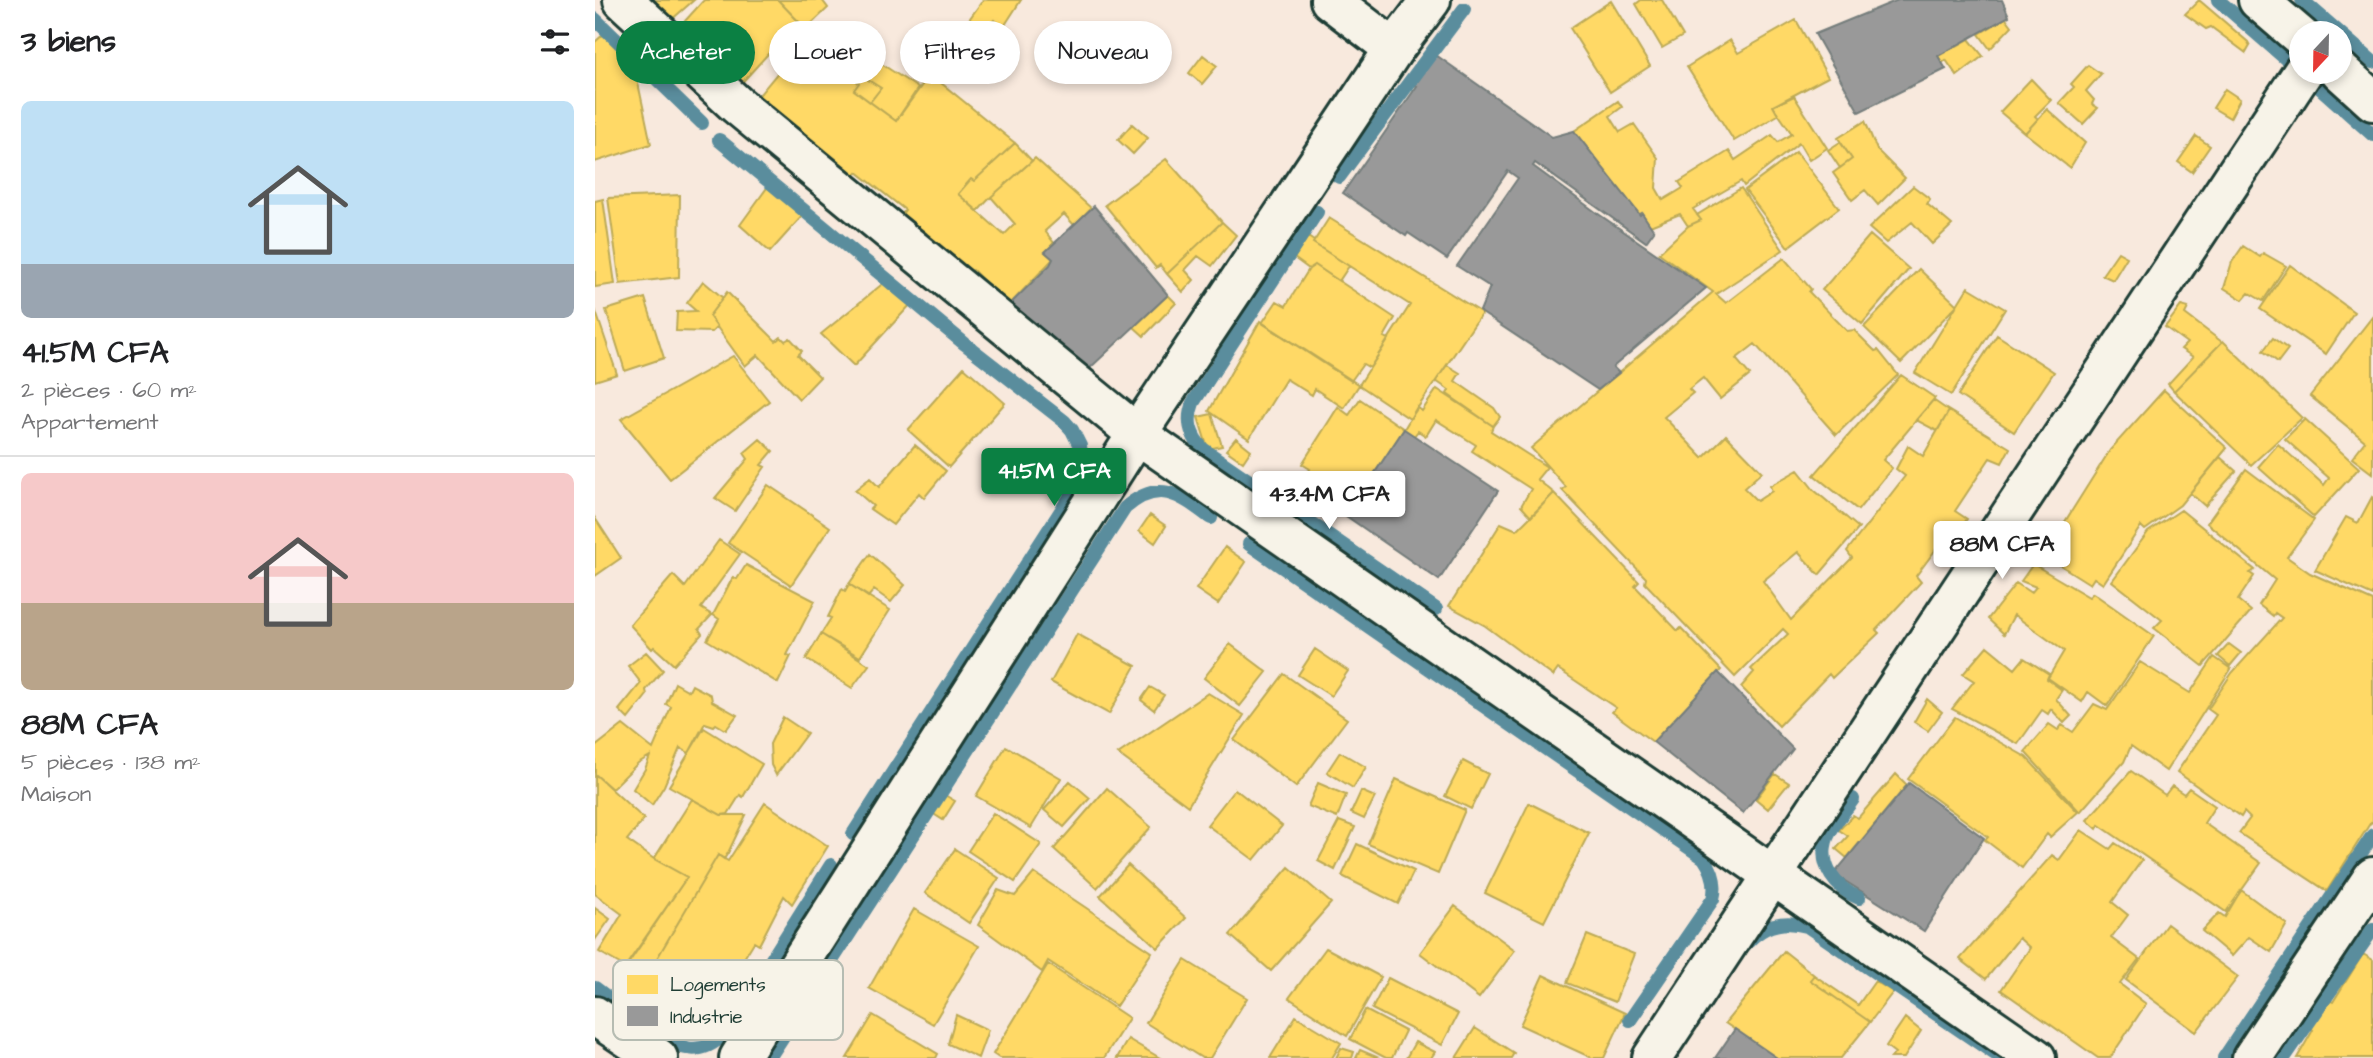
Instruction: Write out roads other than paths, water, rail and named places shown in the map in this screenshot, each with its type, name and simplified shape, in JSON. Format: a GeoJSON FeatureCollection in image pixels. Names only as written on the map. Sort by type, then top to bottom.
{"type":"FeatureCollection","features":[{"type":"Feature","properties":{"kind":"street"},"geometry":{"type":"LineString","coordinates":[[623,0],[737,105],[1137,434],[2036,1058]]}},
{"type":"Feature","properties":{"kind":"street"},"geometry":{"type":"LineString","coordinates":[[1330,0],[1394,50]]}},
{"type":"Feature","properties":{"kind":"street"},"geometry":{"type":"LineString","coordinates":[[802,960],[1137,434],[1394,50],[1431,0]]}},
{"type":"Feature","properties":{"kind":"street"},"geometry":{"type":"LineString","coordinates":[[2258,0],[2289,27]]}},
{"type":"Feature","properties":{"kind":"street"},"geometry":{"type":"LineString","coordinates":[[2352,82],[2373,101]]}},
{"type":"Feature","properties":{"kind":"street"},"geometry":{"type":"LineString","coordinates":[[1652,1058],[2295,84]]}},
{"type":"Feature","properties":{"kind":"street"},"geometry":{"type":"LineString","coordinates":[[2252,1058],[2373,877]]}},
{"type":"Feature","properties":{"kind":"street"},"geometry":{"type":"LineString","coordinates":[[595,1016],[613,1028]]}},
{"type":"Feature","properties":{"kind":"street"},"geometry":{"type":"LineString","coordinates":[[631,1040],[658,1058]]}},
{"type":"Feature","properties":{"kind":"street"},"geometry":{"type":"LineString","coordinates":[[739,1058],[750,1040]]}},
{"type":"Feature","properties":{"kind":"waterway"},"geometry":{"type":"LineString","coordinates":[[2218,0],[2289,62]]}},
{"type":"Feature","properties":{"kind":"waterway"},"geometry":{"type":"LineString","coordinates":[[2302,0],[2373,62]]}},
{"type":"Feature","properties":{"kind":"waterway"},"geometry":{"type":"LineString","coordinates":[[1339,177],[1464,9]]}},
{"type":"Feature","properties":{"kind":"waterway"},"geometry":{"type":"LineString","coordinates":[[595,19],[702,123]]}},
{"type":"Feature","properties":{"kind":"waterway"},"geometry":{"type":"LineString","coordinates":[[2318,86],[2373,135]]}},
{"type":"Feature","properties":{"kind":"waterway"},"geometry":{"type":"LineString","coordinates":[[719,140],[965,344],[1064,421],[1080,446],[1084,475],[853,834]]}},
{"type":"Feature","properties":{"kind":"waterway"},"geometry":{"type":"LineString","coordinates":[[1317,212],[1193,403],[1191,428],[1203,449],[1436,609]]}},
{"type":"Feature","properties":{"kind":"waterway"},"geometry":{"type":"LineString","coordinates":[[832,960],[1125,508],[1148,494],[1169,493],[1211,518]]}},
{"type":"Feature","properties":{"kind":"waterway"},"geometry":{"type":"LineString","coordinates":[[1249,544],[1704,858],[1713,878],[1713,899],[1630,1020]]}},
{"type":"Feature","properties":{"kind":"waterway"},"geometry":{"type":"LineString","coordinates":[[1853,799],[1834,825],[1824,850],[1831,875],[1843,889],[1859,898]]}},
{"type":"Feature","properties":{"kind":"waterway"},"geometry":{"type":"LineString","coordinates":[[2224,1058],[2373,835]]}},
{"type":"Feature","properties":{"kind":"waterway"},"geometry":{"type":"LineString","coordinates":[[771,960],[831,865]]}},
{"type":"Feature","properties":{"kind":"waterway"},"geometry":{"type":"LineString","coordinates":[[1746,944],[1759,932],[1773,925],[1790,923],[1807,926],[2001,1058]]}},
{"type":"Feature","properties":{"kind":"waterway"},"geometry":{"type":"LineString","coordinates":[[2284,1058],[2373,929]]}},
{"type":"Feature","properties":{"kind":"waterway"},"geometry":{"type":"LineString","coordinates":[[595,988],[613,1002]]}},
{"type":"Feature","properties":{"kind":"waterway"},"geometry":{"type":"LineString","coordinates":[[667,1040],[687,1048],[698,1048],[718,1040]]}},
{"type":"Feature","properties":{"kind":"waterway"},"geometry":{"type":"LineString","coordinates":[[769,1058],[781,1040]]}}]}
